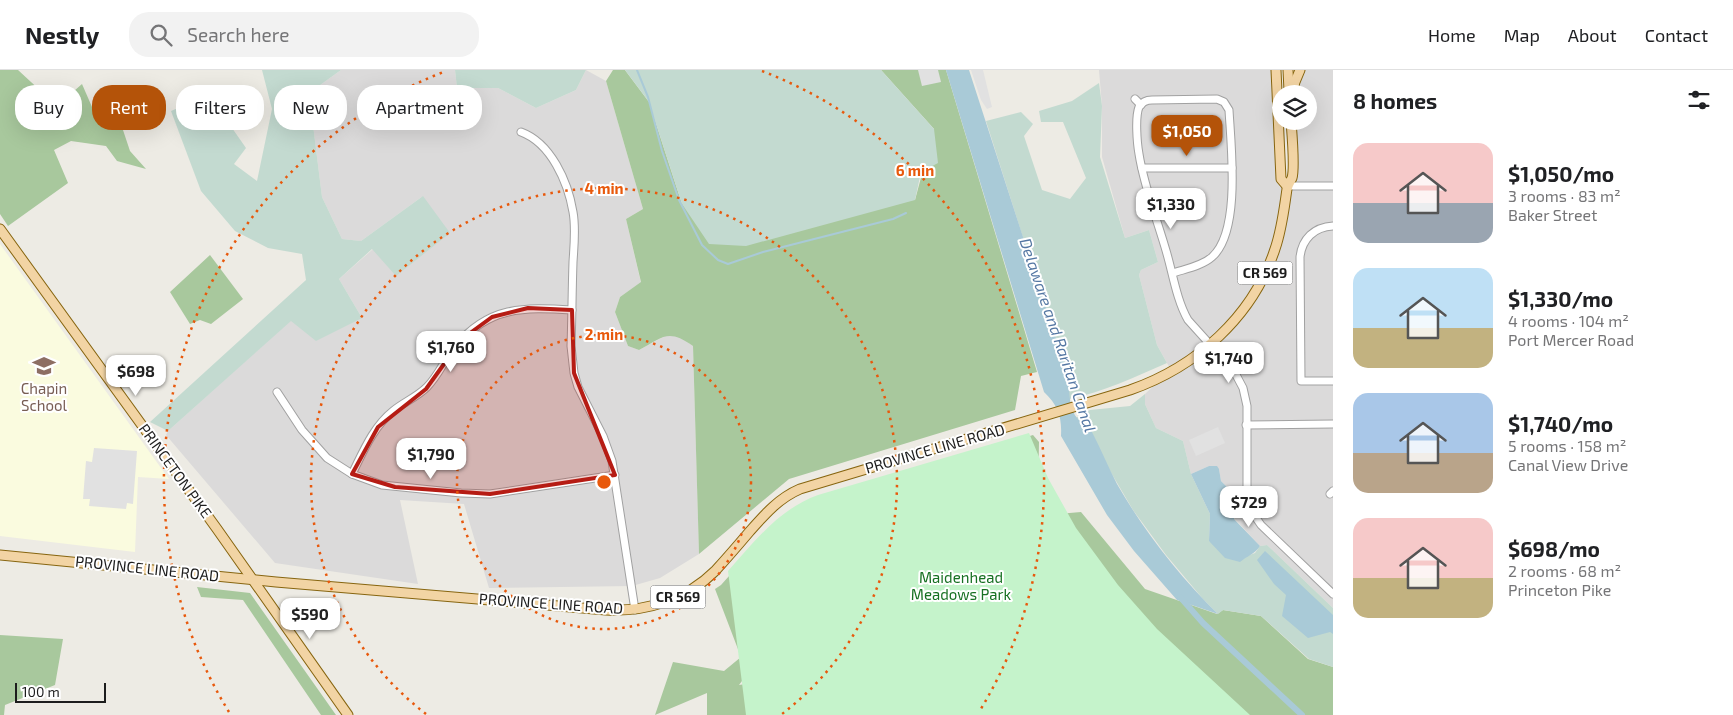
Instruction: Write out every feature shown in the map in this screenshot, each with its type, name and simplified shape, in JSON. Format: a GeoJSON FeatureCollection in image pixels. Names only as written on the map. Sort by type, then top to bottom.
{"type":"FeatureCollection","features":[{"type":"Feature","properties":{"kind":"main road","name":"PROVINCE LINE ROAD"},"geometry":{"type":"LineString","coordinates":[[1276,70],[1281,179],[1287,186]]}},
{"type":"Feature","properties":{"kind":"main road"},"geometry":{"type":"LineString","coordinates":[[1288,70],[1290,85]]}},
{"type":"Feature","properties":{"kind":"main road"},"geometry":{"type":"LineString","coordinates":[[1293,85],[1300,70]]}},
{"type":"Feature","properties":{"kind":"main road","name":"PROVINCE LINE ROAD"},"geometry":{"type":"LineString","coordinates":[[0,555],[253,580],[606,610],[635,610],[665,602],[679,597],[714,572],[770,509],[789,494],[800,489],[1130,390],[1163,377],[1197,356],[1223,333],[1243,310],[1268,268],[1280,235],[1287,186],[1292,178],[1292,130]]}},
{"type":"Feature","properties":{"kind":"main road","name":"PRINCETON PIKE"},"geometry":{"type":"LineString","coordinates":[[0,228],[348,715]]}},
{"type":"Feature","properties":{"kind":"street"},"geometry":{"type":"LineString","coordinates":[[1173,273],[1209,260],[1218,251],[1229,217],[1233,187],[1229,112],[1226,100],[1152,100],[1138,102],[1138,143],[1142,168],[1185,314],[1188,320],[1234,371],[1243,388],[1246,406],[1247,496],[1252,512],[1261,525],[1333,594]]}},
{"type":"Feature","properties":{"kind":"street"},"geometry":{"type":"LineString","coordinates":[[521,132],[533,138],[545,150],[559,171],[570,199],[574,226],[571,346],[574,373],[584,400],[608,447],[615,475],[635,610]]}},
{"type":"Feature","properties":{"kind":"street"},"geometry":{"type":"LineString","coordinates":[[1142,168],[1232,168]]}},
{"type":"Feature","properties":{"kind":"street"},"geometry":{"type":"LineString","coordinates":[[1287,186],[1333,186]]}},
{"type":"Feature","properties":{"kind":"street"},"geometry":{"type":"LineString","coordinates":[[1333,226],[1322,228],[1310,234],[1303,244],[1300,257],[1301,381],[1333,381]]}},
{"type":"Feature","properties":{"kind":"street"},"geometry":{"type":"LineString","coordinates":[[352,474],[378,427],[394,410],[426,389],[440,372],[454,348],[471,330],[492,317],[515,310],[532,308],[572,310]]}},
{"type":"Feature","properties":{"kind":"street"},"geometry":{"type":"LineString","coordinates":[[277,392],[302,430],[318,450],[352,474],[370,481],[395,487],[473,494],[507,492],[615,475]]}},
{"type":"Feature","properties":{"kind":"street"},"geometry":{"type":"LineString","coordinates":[[1246,425],[1333,424]]}},
{"type":"Feature","properties":{"kind":"highlighted area"},"geometry":{"type":"Polygon","coordinates":[[[528,308],[572,310],[574,373],[615,475],[490,494],[395,487],[352,474],[378,427],[426,389],[462,339],[492,317],[528,308]]]}},
{"type":"Feature","properties":{"kind":"shaded area"},"geometry":{"type":"Polygon","coordinates":[[[262,70],[341,70],[320,85],[274,85],[274,130],[314,130],[322,197],[342,239],[361,241],[423,196],[450,233],[396,276],[372,249],[339,279],[362,318],[316,341],[291,321],[168,431],[150,422],[306,280],[302,254],[268,248],[235,231],[201,191],[178,130],[233,130],[246,148],[234,164],[257,181],[272,109],[262,70]]]}},
{"type":"Feature","properties":{"kind":"shaded area"},"geometry":{"type":"Polygon","coordinates":[[[341,70],[455,70],[457,85],[357,85],[357,130],[482,130],[482,88],[498,88],[536,108],[576,90],[586,70],[606,81],[643,209],[626,219],[641,283],[620,297],[615,312],[628,346],[639,350],[667,335],[681,337],[693,346],[699,554],[660,578],[632,586],[489,588],[464,504],[400,500],[418,584],[275,563],[166,435],[168,431],[291,320],[362,318],[339,279],[373,249],[423,196],[361,241],[342,239],[322,197],[314,130],[347,130],[347,85],[320,85],[341,70]]]}},
{"type":"Feature","properties":{"kind":"shaded area"},"geometry":{"type":"Polygon","coordinates":[[[455,70],[586,70],[576,90],[536,108],[498,88],[482,88],[482,85],[457,85],[455,70]]]}},
{"type":"Feature","properties":{"kind":"shaded area"},"geometry":{"type":"Polygon","coordinates":[[[625,70],[881,70],[934,129],[938,163],[921,172],[915,200],[746,246],[709,244],[682,204],[649,102],[625,70]]]}},
{"type":"Feature","properties":{"kind":"shaded area"},"geometry":{"type":"Polygon","coordinates":[[[918,70],[938,70],[941,82],[922,86],[918,70]]]}},
{"type":"Feature","properties":{"kind":"shaded area"},"geometry":{"type":"Polygon","coordinates":[[[971,70],[983,70],[992,107],[987,109],[981,100],[971,70]]]}},
{"type":"Feature","properties":{"kind":"shaded area"},"geometry":{"type":"Polygon","coordinates":[[[1099,70],[1276,70],[1277,85],[1272,85],[1272,130],[1279,130],[1281,179],[1287,186],[1292,178],[1291,130],[1317,130],[1317,85],[1295,85],[1300,70],[1333,70],[1333,608],[1267,545],[1260,546],[1234,518],[1234,501],[1229,489],[1221,481],[1219,469],[1209,466],[1191,474],[1183,441],[1156,428],[1145,404],[1145,394],[1163,377],[1172,372],[1157,345],[1139,275],[1141,270],[1158,262],[1149,230],[1125,238],[1102,157],[1102,106],[1099,70]]]}},
{"type":"Feature","properties":{"kind":"shaded area"},"geometry":{"type":"Polygon","coordinates":[[[1099,83],[1102,106],[1100,157],[1125,238],[1149,230],[1158,262],[1141,270],[1139,275],[1157,345],[1167,363],[1107,388],[1069,399],[1068,379],[986,121],[1021,112],[1033,124],[1024,136],[1042,190],[1070,199],[1086,178],[1063,122],[1041,122],[1039,111],[1072,101],[1099,83]]]}},
{"type":"Feature","properties":{"kind":"shaded area"},"geometry":{"type":"Polygon","coordinates":[[[176,109],[176,124],[171,111],[176,109]]]}},
{"type":"Feature","properties":{"kind":"shaded area","name":"Chapin School"},"geometry":{"type":"Polygon","coordinates":[[[0,244],[169,479],[138,477],[135,552],[0,536],[0,244]]]}},
{"type":"Feature","properties":{"kind":"shaded area"},"geometry":{"type":"Polygon","coordinates":[[[1145,394],[1145,404],[1156,428],[1183,441],[1191,474],[1210,514],[1209,541],[1247,556],[1255,553],[1260,546],[1267,545],[1333,608],[1333,667],[1309,659],[1261,616],[1223,610],[1218,614],[1166,555],[1133,510],[1106,464],[1089,427],[1076,418],[1090,410],[1130,406],[1145,394]]]}},
{"type":"Feature","properties":{"kind":"shaded area"},"geometry":{"type":"Polygon","coordinates":[[[1218,427],[1225,443],[1196,456],[1189,440],[1218,427]]]}},
{"type":"Feature","properties":{"kind":"shaded area"},"geometry":{"type":"Polygon","coordinates":[[[94,448],[137,451],[133,504],[127,503],[126,509],[89,506],[90,499],[83,499],[86,461],[92,462],[94,448]]]}},
{"type":"Feature","properties":{"kind":"green space"},"geometry":{"type":"Polygon","coordinates":[[[0,70],[18,70],[34,85],[15,85],[15,130],[82,130],[82,84],[92,107],[92,130],[123,130],[130,151],[146,169],[117,161],[106,146],[71,141],[54,150],[68,183],[8,226],[0,214],[0,70]]]}},
{"type":"Feature","properties":{"kind":"green space"},"geometry":{"type":"Polygon","coordinates":[[[613,70],[625,70],[649,102],[682,204],[915,200],[934,129],[881,70],[946,70],[1037,372],[1021,376],[1015,410],[789,479],[699,554],[693,346],[677,337],[666,336],[639,350],[628,346],[615,312],[620,297],[641,282],[626,219],[643,209],[606,81],[613,70]]]}},
{"type":"Feature","properties":{"kind":"green space"},"geometry":{"type":"Polygon","coordinates":[[[210,255],[243,299],[211,324],[200,320],[190,324],[170,292],[210,255]]]}},
{"type":"Feature","properties":{"kind":"green space","name":"Maidenhead Meadows Park"},"geometry":{"type":"Polygon","coordinates":[[[1029,433],[1048,478],[1076,528],[1118,585],[1157,629],[1250,715],[746,715],[728,571],[768,527],[791,509],[818,495],[1029,433]]]}},
{"type":"Feature","properties":{"kind":"green space"},"geometry":{"type":"Polygon","coordinates":[[[1033,435],[1039,442],[1038,498],[1058,514],[1081,512],[1145,589],[1217,614],[1223,610],[1261,616],[1308,659],[1333,667],[1333,715],[1199,715],[855,489],[1033,435]]]}},
{"type":"Feature","properties":{"kind":"green space"},"geometry":{"type":"Polygon","coordinates":[[[746,557],[773,639],[739,685],[852,667],[914,715],[707,715],[707,693],[655,715],[673,662],[724,671],[741,657],[715,589],[721,585],[746,557]]]}},
{"type":"Feature","properties":{"kind":"green space"},"geometry":{"type":"Polygon","coordinates":[[[197,587],[250,593],[336,715],[321,715],[243,600],[201,597],[197,587]]]}},
{"type":"Feature","properties":{"kind":"green space"},"geometry":{"type":"Polygon","coordinates":[[[0,635],[63,639],[55,685],[5,705],[4,715],[0,715],[0,635]]]}},
{"type":"Feature","properties":{"kind":"water"},"geometry":{"type":"Polygon","coordinates":[[[946,70],[969,70],[1069,379],[1070,400],[1075,415],[1092,432],[1127,502],[1151,536],[1176,569],[1218,614],[1177,600],[1134,551],[1107,515],[1061,436],[1061,423],[1058,412],[1053,402],[1044,392],[946,70]]]}},
{"type":"Feature","properties":{"kind":"water"},"geometry":{"type":"Polygon","coordinates":[[[1209,466],[1217,466],[1221,481],[1229,489],[1234,501],[1234,519],[1260,546],[1240,562],[1225,558],[1209,541],[1210,514],[1191,474],[1209,466]]]}},
{"type":"Feature","properties":{"kind":"water"},"geometry":{"type":"Polygon","coordinates":[[[1265,551],[1333,615],[1333,634],[1330,632],[1308,638],[1282,616],[1286,595],[1274,584],[1257,560],[1265,551]]]}},
{"type":"Feature","properties":{"kind":"waterway"},"geometry":{"type":"LineString","coordinates":[[637,70],[648,97],[662,151],[679,200],[702,245],[718,260],[728,264],[763,252],[893,219],[906,213]]}},
{"type":"Feature","properties":{"kind":"waterway","name":"Delaware and Raritan Canal"},"geometry":{"type":"LineString","coordinates":[[1181,598],[1203,623],[1302,715]]}},
{"type":"Feature","properties":{"kind":"place","name":"Chapin School"},"geometry":{"type":"Point","coordinates":[44,366]}}]}
